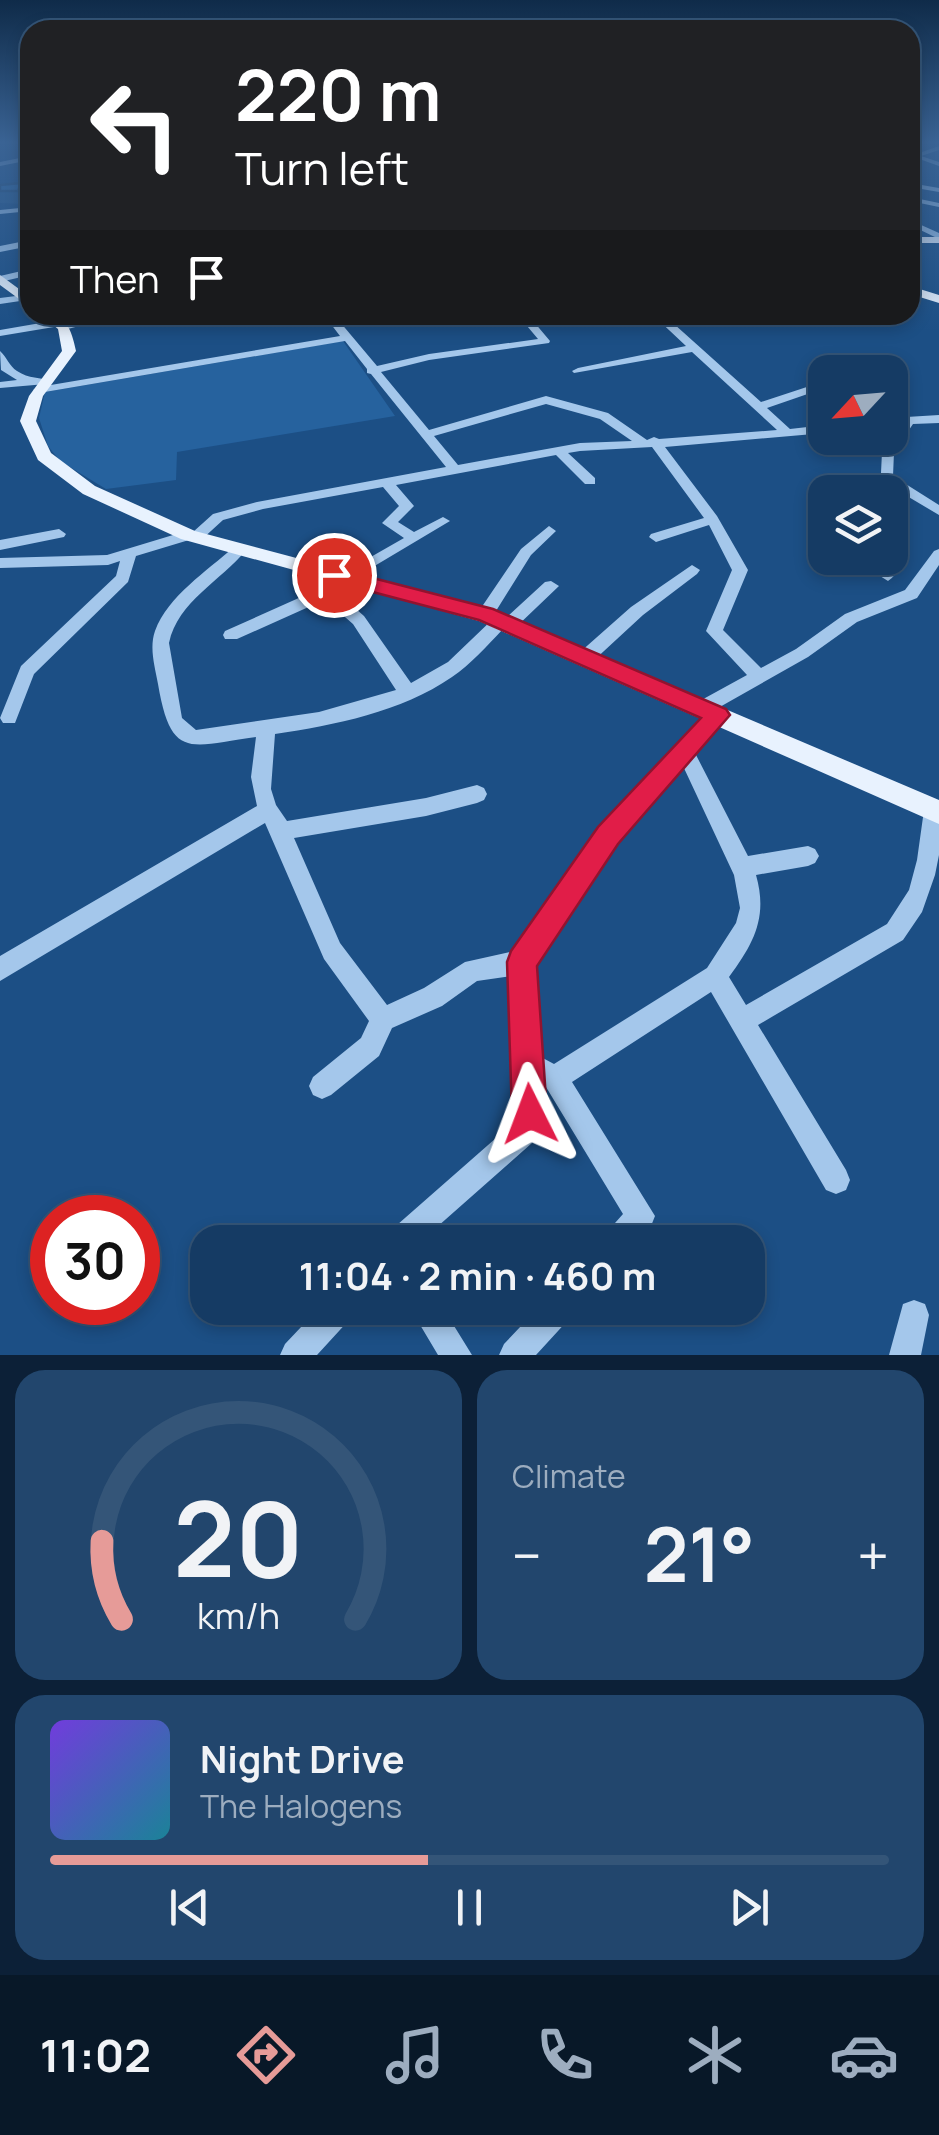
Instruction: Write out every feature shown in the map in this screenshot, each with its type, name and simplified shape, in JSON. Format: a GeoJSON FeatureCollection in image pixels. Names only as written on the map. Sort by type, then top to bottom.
{"type":"FeatureCollection","features":[{"type":"Feature","properties":{"kind":"main road"},"geometry":{"type":"LineString","coordinates":[[0,279],[20,295]]}},
{"type":"Feature","properties":{"kind":"main road"},"geometry":{"type":"LineString","coordinates":[[57,325],[69,351],[38,385],[28,421],[44,456],[89,490],[191,536],[334,581],[498,620],[937,811]]}},
{"type":"Feature","properties":{"kind":"street"},"geometry":{"type":"LineString","coordinates":[[0,333],[41,325]]}},
{"type":"Feature","properties":{"kind":"street"},"geometry":{"type":"LineString","coordinates":[[337,325],[456,471]]}},
{"type":"Feature","properties":{"kind":"street"},"geometry":{"type":"LineString","coordinates":[[371,371],[429,357],[544,341],[531,325]]}},
{"type":"Feature","properties":{"kind":"street"},"geometry":{"type":"LineString","coordinates":[[669,325],[787,433]]}},
{"type":"Feature","properties":{"kind":"street"},"geometry":{"type":"LineString","coordinates":[[0,385],[38,385],[346,338]]}},
{"type":"Feature","properties":{"kind":"street"},"geometry":{"type":"LineString","coordinates":[[578,371],[694,348]]}},
{"type":"Feature","properties":{"kind":"street"},"geometry":{"type":"LineString","coordinates":[[0,354],[7,370],[38,385]]}},
{"type":"Feature","properties":{"kind":"street"},"geometry":{"type":"LineString","coordinates":[[758,407],[808,390]]}},
{"type":"Feature","properties":{"kind":"street"},"geometry":{"type":"LineString","coordinates":[[427,434],[546,400],[604,416],[648,442],[692,486],[740,570],[714,630],[759,677]]}},
{"type":"Feature","properties":{"kind":"street"},"geometry":{"type":"LineString","coordinates":[[886,475],[888,452],[909,421],[939,420]]}},
{"type":"Feature","properties":{"kind":"street"},"geometry":{"type":"LineString","coordinates":[[0,563],[74,563],[129,556],[191,536],[232,512],[560,450],[808,430]]}},
{"type":"Feature","properties":{"kind":"street"},"geometry":{"type":"LineString","coordinates":[[560,450],[590,481]]}},
{"type":"Feature","properties":{"kind":"street"},"geometry":{"type":"LineString","coordinates":[[387,483],[407,506],[388,523],[413,537]]}},
{"type":"Feature","properties":{"kind":"street"},"geometry":{"type":"LineString","coordinates":[[908,491],[939,511]]}},
{"type":"Feature","properties":{"kind":"street"},"geometry":{"type":"LineString","coordinates":[[656,537],[712,520]]}},
{"type":"Feature","properties":{"kind":"street"},"geometry":{"type":"LineString","coordinates":[[231,635],[291,610],[334,581],[443,521]]}},
{"type":"Feature","properties":{"kind":"street"},"geometry":{"type":"LineString","coordinates":[[498,620],[526,552],[549,531]]}},
{"type":"Feature","properties":{"kind":"street"},"geometry":{"type":"LineString","coordinates":[[0,545],[58,534]]}},
{"type":"Feature","properties":{"kind":"street"},"geometry":{"type":"LineString","coordinates":[[240,550],[172,614],[164,629],[164,661],[174,725],[184,735],[196,738],[348,714],[407,691],[438,678],[498,620],[551,586]]}},
{"type":"Feature","properties":{"kind":"street"},"geometry":{"type":"LineString","coordinates":[[418,1225],[522,1133],[530,1114],[522,962],[608,835],[686,752],[710,712],[851,618],[911,594],[939,554]]}},
{"type":"Feature","properties":{"kind":"street"},"geometry":{"type":"LineString","coordinates":[[9,718],[9,695],[36,661],[124,578],[129,556]]}},
{"type":"Feature","properties":{"kind":"street"},"geometry":{"type":"LineString","coordinates":[[586,658],[637,611],[692,570]]}},
{"type":"Feature","properties":{"kind":"street"},"geometry":{"type":"LineString","coordinates":[[334,581],[339,597],[407,691]]}},
{"type":"Feature","properties":{"kind":"street"},"geometry":{"type":"LineString","coordinates":[[267,728],[259,782],[267,811],[280,831],[332,951],[383,1019]]}},
{"type":"Feature","properties":{"kind":"street"},"geometry":{"type":"LineString","coordinates":[[555,1078],[715,976],[729,958],[752,911],[751,892],[741,867],[686,752]]}},
{"type":"Feature","properties":{"kind":"street"},"geometry":{"type":"LineString","coordinates":[[280,831],[426,807],[477,794]]}},
{"type":"Feature","properties":{"kind":"street"},"geometry":{"type":"LineString","coordinates":[[0,969],[267,811]]}},
{"type":"Feature","properties":{"kind":"street"},"geometry":{"type":"LineString","coordinates":[[744,1020],[895,932],[925,886],[937,811]]}},
{"type":"Feature","properties":{"kind":"street"},"geometry":{"type":"LineString","coordinates":[[741,867],[808,856]]}},
{"type":"Feature","properties":{"kind":"street"},"geometry":{"type":"LineString","coordinates":[[322,1086],[370,1047],[383,1019],[433,997],[473,970],[522,962]]}},
{"type":"Feature","properties":{"kind":"street"},"geometry":{"type":"LineString","coordinates":[[715,976],[836,1180]]}},
{"type":"Feature","properties":{"kind":"street"},"geometry":{"type":"LineString","coordinates":[[527,1064],[555,1078],[641,1216],[633,1225]]}},
{"type":"Feature","properties":{"kind":"street"},"geometry":{"type":"LineString","coordinates":[[905,1355],[914,1315]]}},
{"type":"Feature","properties":{"kind":"street"},"geometry":{"type":"LineString","coordinates":[[296,1355],[323,1325]]}},
{"type":"Feature","properties":{"kind":"street"},"geometry":{"type":"LineString","coordinates":[[436,1325],[456,1355]]}},
{"type":"Feature","properties":{"kind":"street"},"geometry":{"type":"LineString","coordinates":[[515,1355],[542,1325]]}},
{"type":"Feature","properties":{"kind":"shaded area"},"geometry":{"type":"Polygon","coordinates":[[[343,341],[395,416],[177,452],[176,480],[106,489],[60,461],[48,446],[39,418],[45,392],[343,341]]]}},
{"type":"Feature","properties":{"kind":"route"},"geometry":{"type":"LineString","coordinates":[[334,575],[485,615],[718,715],[608,835],[527,950],[522,979],[530,1114]]}}]}
